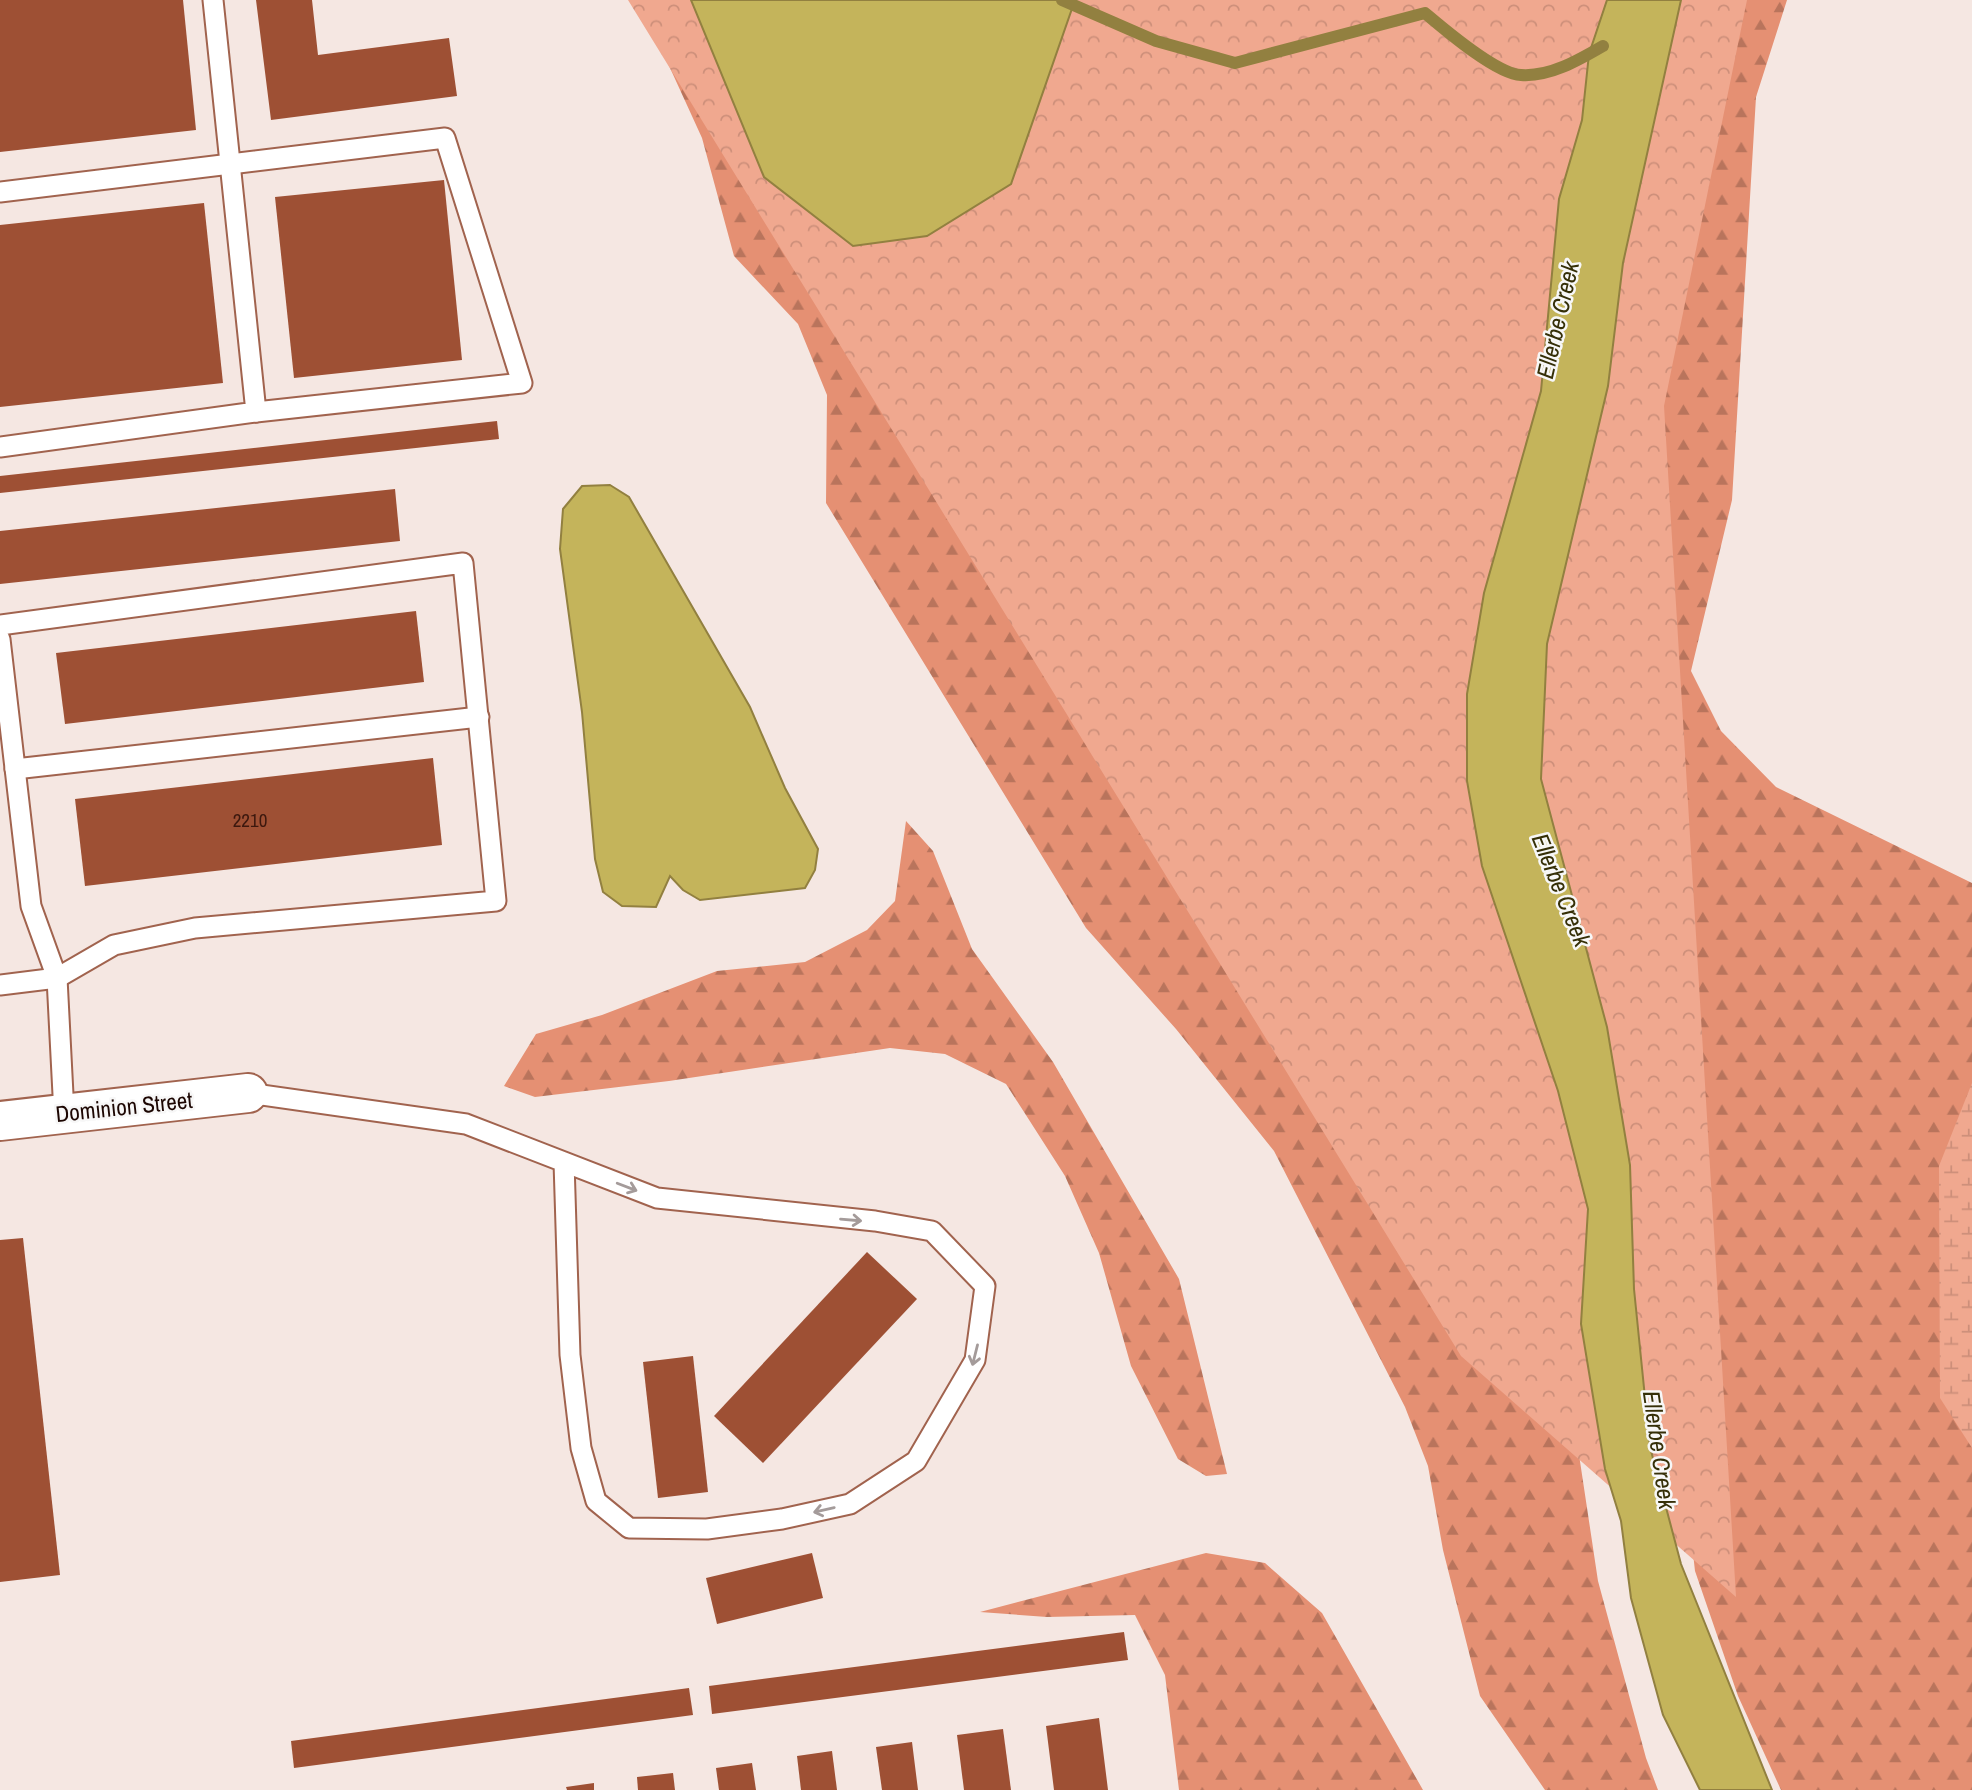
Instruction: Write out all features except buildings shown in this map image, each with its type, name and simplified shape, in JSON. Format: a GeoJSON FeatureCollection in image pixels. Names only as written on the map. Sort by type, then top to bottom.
{"type":"FeatureCollection","features":[{"type":"Feature","properties":{"kind":"street","name":"Dominion Street"},"geometry":{"type":"LineString","coordinates":[[0,1121],[248,1093]]}},
{"type":"Feature","properties":{"kind":"lane"},"geometry":{"type":"LineString","coordinates":[[213,0],[256,412]]}},
{"type":"Feature","properties":{"kind":"lane"},"geometry":{"type":"LineString","coordinates":[[0,192],[445,138],[522,383],[256,412],[0,447]]}},
{"type":"Feature","properties":{"kind":"lane"},"geometry":{"type":"LineString","coordinates":[[0,625],[463,562],[496,901],[195,928],[114,945],[57,978],[0,985]]}},
{"type":"Feature","properties":{"kind":"lane"},"geometry":{"type":"LineString","coordinates":[[0,639],[32,906],[57,978],[64,1114]]}},
{"type":"Feature","properties":{"kind":"lane"},"geometry":{"type":"LineString","coordinates":[[15,769],[478,718]]}},
{"type":"Feature","properties":{"kind":"lane"},"geometry":{"type":"LineString","coordinates":[[248,1093],[466,1124],[657,1198],[875,1222],[932,1231],[985,1286],[975,1360],[916,1461],[849,1504],[782,1519],[706,1529],[629,1528],[596,1501],[581,1448],[570,1355],[564,1162]]}},
{"type":"Feature","properties":{"kind":"green space"},"geometry":{"type":"Polygon","coordinates":[[[628,0],[1747,0],[1664,406],[1736,1597],[1461,1356],[628,0]]]}},
{"type":"Feature","properties":{"kind":"green space"},"geometry":{"type":"Polygon","coordinates":[[[639,0],[1578,1448],[1598,1581],[1646,1758],[1658,1790],[1545,1790],[1480,1696],[1443,1550],[1428,1466],[1405,1407],[1274,1151],[1176,1029],[1086,928],[826,503],[827,395],[798,324],[734,256],[702,138],[639,0]]]}},
{"type":"Feature","properties":{"kind":"green space"},"geometry":{"type":"Polygon","coordinates":[[[1675,0],[1787,0],[1756,97],[1732,500],[1691,671],[1721,731],[1776,787],[1972,883],[1972,1790],[1781,1790],[1738,1696],[1695,1571],[1680,1437],[1563,596],[1675,0]]]}},
{"type":"Feature","properties":{"kind":"green space"},"geometry":{"type":"Polygon","coordinates":[[[906,821],[933,851],[972,949],[1053,1062],[1179,1279],[1227,1474],[1206,1476],[1178,1459],[1131,1366],[1099,1253],[1065,1176],[1006,1084],[945,1054],[890,1048],[669,1081],[535,1097],[504,1086],[536,1034],[602,1015],[717,971],[805,962],[867,930],[895,901],[906,821]]]}},
{"type":"Feature","properties":{"kind":"green space"},"geometry":{"type":"Polygon","coordinates":[[[1972,1083],[1972,1448],[1940,1398],[1939,1166],[1972,1083]]]}},
{"type":"Feature","properties":{"kind":"green space"},"geometry":{"type":"Polygon","coordinates":[[[1206,1553],[1265,1563],[1322,1613],[1423,1790],[1179,1790],[1165,1675],[1135,1615],[1047,1617],[980,1612],[1206,1553]]]}},
{"type":"Feature","properties":{"kind":"water"},"geometry":{"type":"Polygon","coordinates":[[[691,0],[1075,0],[1011,184],[927,236],[853,246],[764,177],[691,0]]]}},
{"type":"Feature","properties":{"kind":"water","name":"Ellerbe Creek"},"geometry":{"type":"Polygon","coordinates":[[[1607,0],[1681,0],[1623,263],[1608,386],[1547,644],[1541,779],[1607,1027],[1630,1165],[1634,1289],[1650,1447],[1681,1564],[1772,1790],[1700,1790],[1663,1715],[1631,1598],[1621,1521],[1605,1469],[1581,1324],[1588,1209],[1558,1091],[1482,866],[1467,781],[1467,694],[1484,593],[1541,391],[1559,199],[1582,120],[1589,54],[1607,0]]]}},
{"type":"Feature","properties":{"kind":"water"},"geometry":{"type":"Polygon","coordinates":[[[610,485],[629,497],[750,707],[785,788],[818,849],[815,870],[805,888],[700,900],[683,890],[670,876],[656,907],[622,906],[603,892],[595,859],[582,712],[560,549],[563,509],[582,486],[610,485]]]}},
{"type":"Feature","properties":{"kind":"waterway"},"geometry":{"type":"LineString","coordinates":[[1062,0],[1156,41],[1235,63],[1425,13],[1485,59],[1510,73],[1543,73],[1574,62],[1603,46]]}}]}
